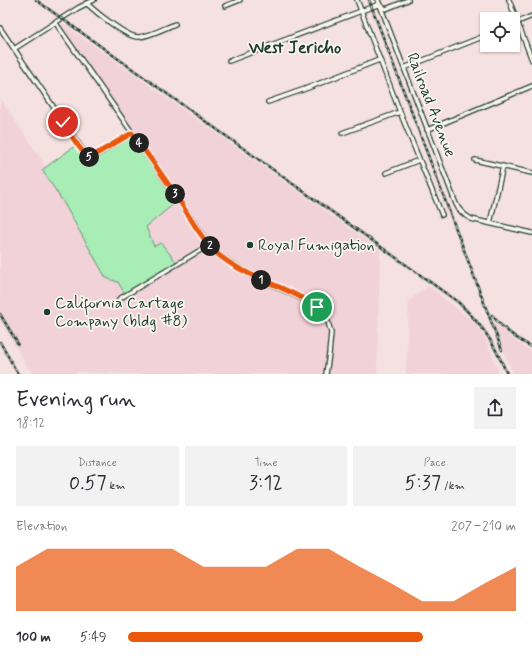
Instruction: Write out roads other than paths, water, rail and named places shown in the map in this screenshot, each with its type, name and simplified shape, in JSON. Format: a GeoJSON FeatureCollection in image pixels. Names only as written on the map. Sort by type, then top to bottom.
{"type":"FeatureCollection","features":[{"type":"Feature","properties":{"kind":"street"},"geometry":{"type":"LineString","coordinates":[[14,48],[86,3],[94,0]]}},
{"type":"Feature","properties":{"kind":"street"},"geometry":{"type":"LineString","coordinates":[[225,6],[240,0]]}},
{"type":"Feature","properties":{"kind":"street"},"geometry":{"type":"LineString","coordinates":[[357,0],[379,60],[442,215]]}},
{"type":"Feature","properties":{"kind":"street","name":"Railroad Avenue"},"geometry":{"type":"LineString","coordinates":[[378,0],[459,210],[466,216],[490,223]]}},
{"type":"Feature","properties":{"kind":"street"},"geometry":{"type":"LineString","coordinates":[[229,61],[361,12],[376,5],[386,9],[408,0]]}},
{"type":"Feature","properties":{"kind":"street"},"geometry":{"type":"LineString","coordinates":[[509,0],[514,12]]}},
{"type":"Feature","properties":{"kind":"street"},"geometry":{"type":"LineString","coordinates":[[86,3],[134,37],[142,36],[175,24]]}},
{"type":"Feature","properties":{"kind":"street"},"geometry":{"type":"LineString","coordinates":[[520,21],[532,16]]}},
{"type":"Feature","properties":{"kind":"street"},"geometry":{"type":"LineString","coordinates":[[55,22],[209,245],[220,256],[248,274],[312,304],[321,312],[328,322],[331,333],[326,374]]}},
{"type":"Feature","properties":{"kind":"street"},"geometry":{"type":"LineString","coordinates":[[520,27],[532,60]]}},
{"type":"Feature","properties":{"kind":"street"},"geometry":{"type":"LineString","coordinates":[[0,28],[81,150],[88,157],[94,156],[132,133]]}},
{"type":"Feature","properties":{"kind":"street"},"geometry":{"type":"LineString","coordinates":[[404,68],[480,38]]}},
{"type":"Feature","properties":{"kind":"street"},"geometry":{"type":"LineString","coordinates":[[268,102],[379,60]]}},
{"type":"Feature","properties":{"kind":"street"},"geometry":{"type":"LineString","coordinates":[[428,130],[532,86]]}},
{"type":"Feature","properties":{"kind":"street"},"geometry":{"type":"LineString","coordinates":[[342,133],[400,112]]}},
{"type":"Feature","properties":{"kind":"street"},"geometry":{"type":"LineString","coordinates":[[386,173],[419,160]]}},
{"type":"Feature","properties":{"kind":"street"},"geometry":{"type":"LineString","coordinates":[[475,160],[532,173]]}},
{"type":"Feature","properties":{"kind":"street"},"geometry":{"type":"LineString","coordinates":[[503,166],[490,223],[532,233]]}},
{"type":"Feature","properties":{"kind":"street"},"geometry":{"type":"LineString","coordinates":[[119,299],[209,245]]}},
{"type":"Feature","properties":{"kind":"railway"},"geometry":{"type":"LineString","coordinates":[[36,0],[458,302],[475,319],[487,335],[507,374]]}},
{"type":"Feature","properties":{"kind":"railway"},"geometry":{"type":"LineString","coordinates":[[369,0],[502,350]]}},
{"type":"Feature","properties":{"kind":"railway"},"geometry":{"type":"LineString","coordinates":[[0,314],[18,344]]}},
{"type":"Feature","properties":{"kind":"railway"},"geometry":{"type":"LineString","coordinates":[[492,315],[510,333],[532,347]]}},
{"type":"Feature","properties":{"kind":"railway"},"geometry":{"type":"LineString","coordinates":[[0,342],[18,374]]}},
{"type":"Feature","properties":{"kind":"place","name":"Royal Fumigation"},"geometry":{"type":"Point","coordinates":[250,245]}},
{"type":"Feature","properties":{"kind":"place","name":"California Cartage Company (bldg #8)"},"geometry":{"type":"Point","coordinates":[47,312]}},
{"type":"Feature","properties":{"kind":"district","name":"West Jericho"},"geometry":{"type":"Point","coordinates":[295,48]}}]}
